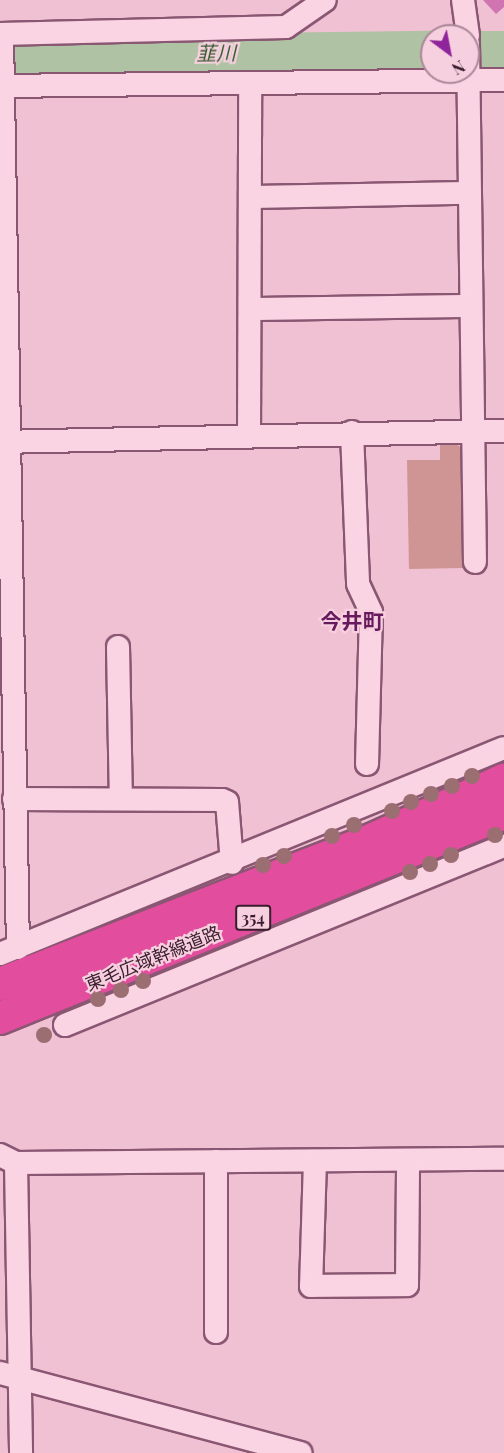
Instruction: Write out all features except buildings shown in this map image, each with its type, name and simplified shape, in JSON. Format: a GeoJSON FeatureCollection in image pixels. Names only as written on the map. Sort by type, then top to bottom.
{"type":"FeatureCollection","features":[{"type":"Feature","properties":{"kind":"highway","name":"東毛広域幹線道路"},"geometry":{"type":"LineString","coordinates":[[0,984],[150,927],[504,780]]}},
{"type":"Feature","properties":{"kind":"highway","name":"東毛広域幹線道路"},"geometry":{"type":"LineString","coordinates":[[0,1018],[134,967],[504,813]]}},
{"type":"Feature","properties":{"kind":"street"},"geometry":{"type":"LineString","coordinates":[[325,0],[286,27],[2,37],[6,752],[14,799],[9,951],[232,863],[504,748]]}},
{"type":"Feature","properties":{"kind":"street"},"geometry":{"type":"LineString","coordinates":[[463,0],[466,24]]}},
{"type":"Feature","properties":{"kind":"street"},"geometry":{"type":"LineString","coordinates":[[480,77],[504,80]]}},
{"type":"Feature","properties":{"kind":"street"},"geometry":{"type":"LineString","coordinates":[[3,82],[250,84],[420,78]]}},
{"type":"Feature","properties":{"kind":"street"},"geometry":{"type":"LineString","coordinates":[[249,433],[250,84]]}},
{"type":"Feature","properties":{"kind":"street"},"geometry":{"type":"LineString","coordinates":[[470,84],[469,306],[474,431],[475,562]]}},
{"type":"Feature","properties":{"kind":"street"},"geometry":{"type":"LineString","coordinates":[[251,197],[468,193]]}},
{"type":"Feature","properties":{"kind":"street"},"geometry":{"type":"LineString","coordinates":[[250,309],[469,306]]}},
{"type":"Feature","properties":{"kind":"street"},"geometry":{"type":"LineString","coordinates":[[4,442],[249,433],[504,431]]}},
{"type":"Feature","properties":{"kind":"street"},"geometry":{"type":"LineString","coordinates":[[352,432],[358,584],[371,612],[367,764]]}},
{"type":"Feature","properties":{"kind":"street"},"geometry":{"type":"LineString","coordinates":[[118,647],[121,798]]}},
{"type":"Feature","properties":{"kind":"street"},"geometry":{"type":"LineString","coordinates":[[14,799],[121,798],[227,802],[232,863]]}},
{"type":"Feature","properties":{"kind":"street"},"geometry":{"type":"LineString","coordinates":[[65,1025],[192,976],[504,846]]}},
{"type":"Feature","properties":{"kind":"street"},"geometry":{"type":"LineString","coordinates":[[150,927],[196,877]]}},
{"type":"Feature","properties":{"kind":"street"},"geometry":{"type":"LineString","coordinates":[[134,967],[192,976]]}},
{"type":"Feature","properties":{"kind":"street"},"geometry":{"type":"LineString","coordinates":[[21,1453],[10,1376],[8,1159],[408,1161],[504,1159]]}},
{"type":"Feature","properties":{"kind":"street"},"geometry":{"type":"LineString","coordinates":[[216,1161],[216,1332]]}},
{"type":"Feature","properties":{"kind":"street"},"geometry":{"type":"LineString","coordinates":[[315,1161],[311,1286],[407,1285],[408,1161]]}},
{"type":"Feature","properties":{"kind":"street"},"geometry":{"type":"LineString","coordinates":[[10,1376],[301,1453]]}},
{"type":"Feature","properties":{"kind":"shaded area"},"geometry":{"type":"Polygon","coordinates":[[[456,443],[462,449],[463,568],[409,569],[407,460],[440,460],[440,444],[456,443]]]}},
{"type":"Feature","properties":{"kind":"waterway","name":"韮川"},"geometry":{"type":"LineString","coordinates":[[0,55],[420,50]]}},
{"type":"Feature","properties":{"kind":"waterway","name":"韮川"},"geometry":{"type":"LineString","coordinates":[[480,50],[504,50]]}},
{"type":"Feature","properties":{"kind":"district","name":"今井町"},"geometry":{"type":"Point","coordinates":[352,620]}}]}
